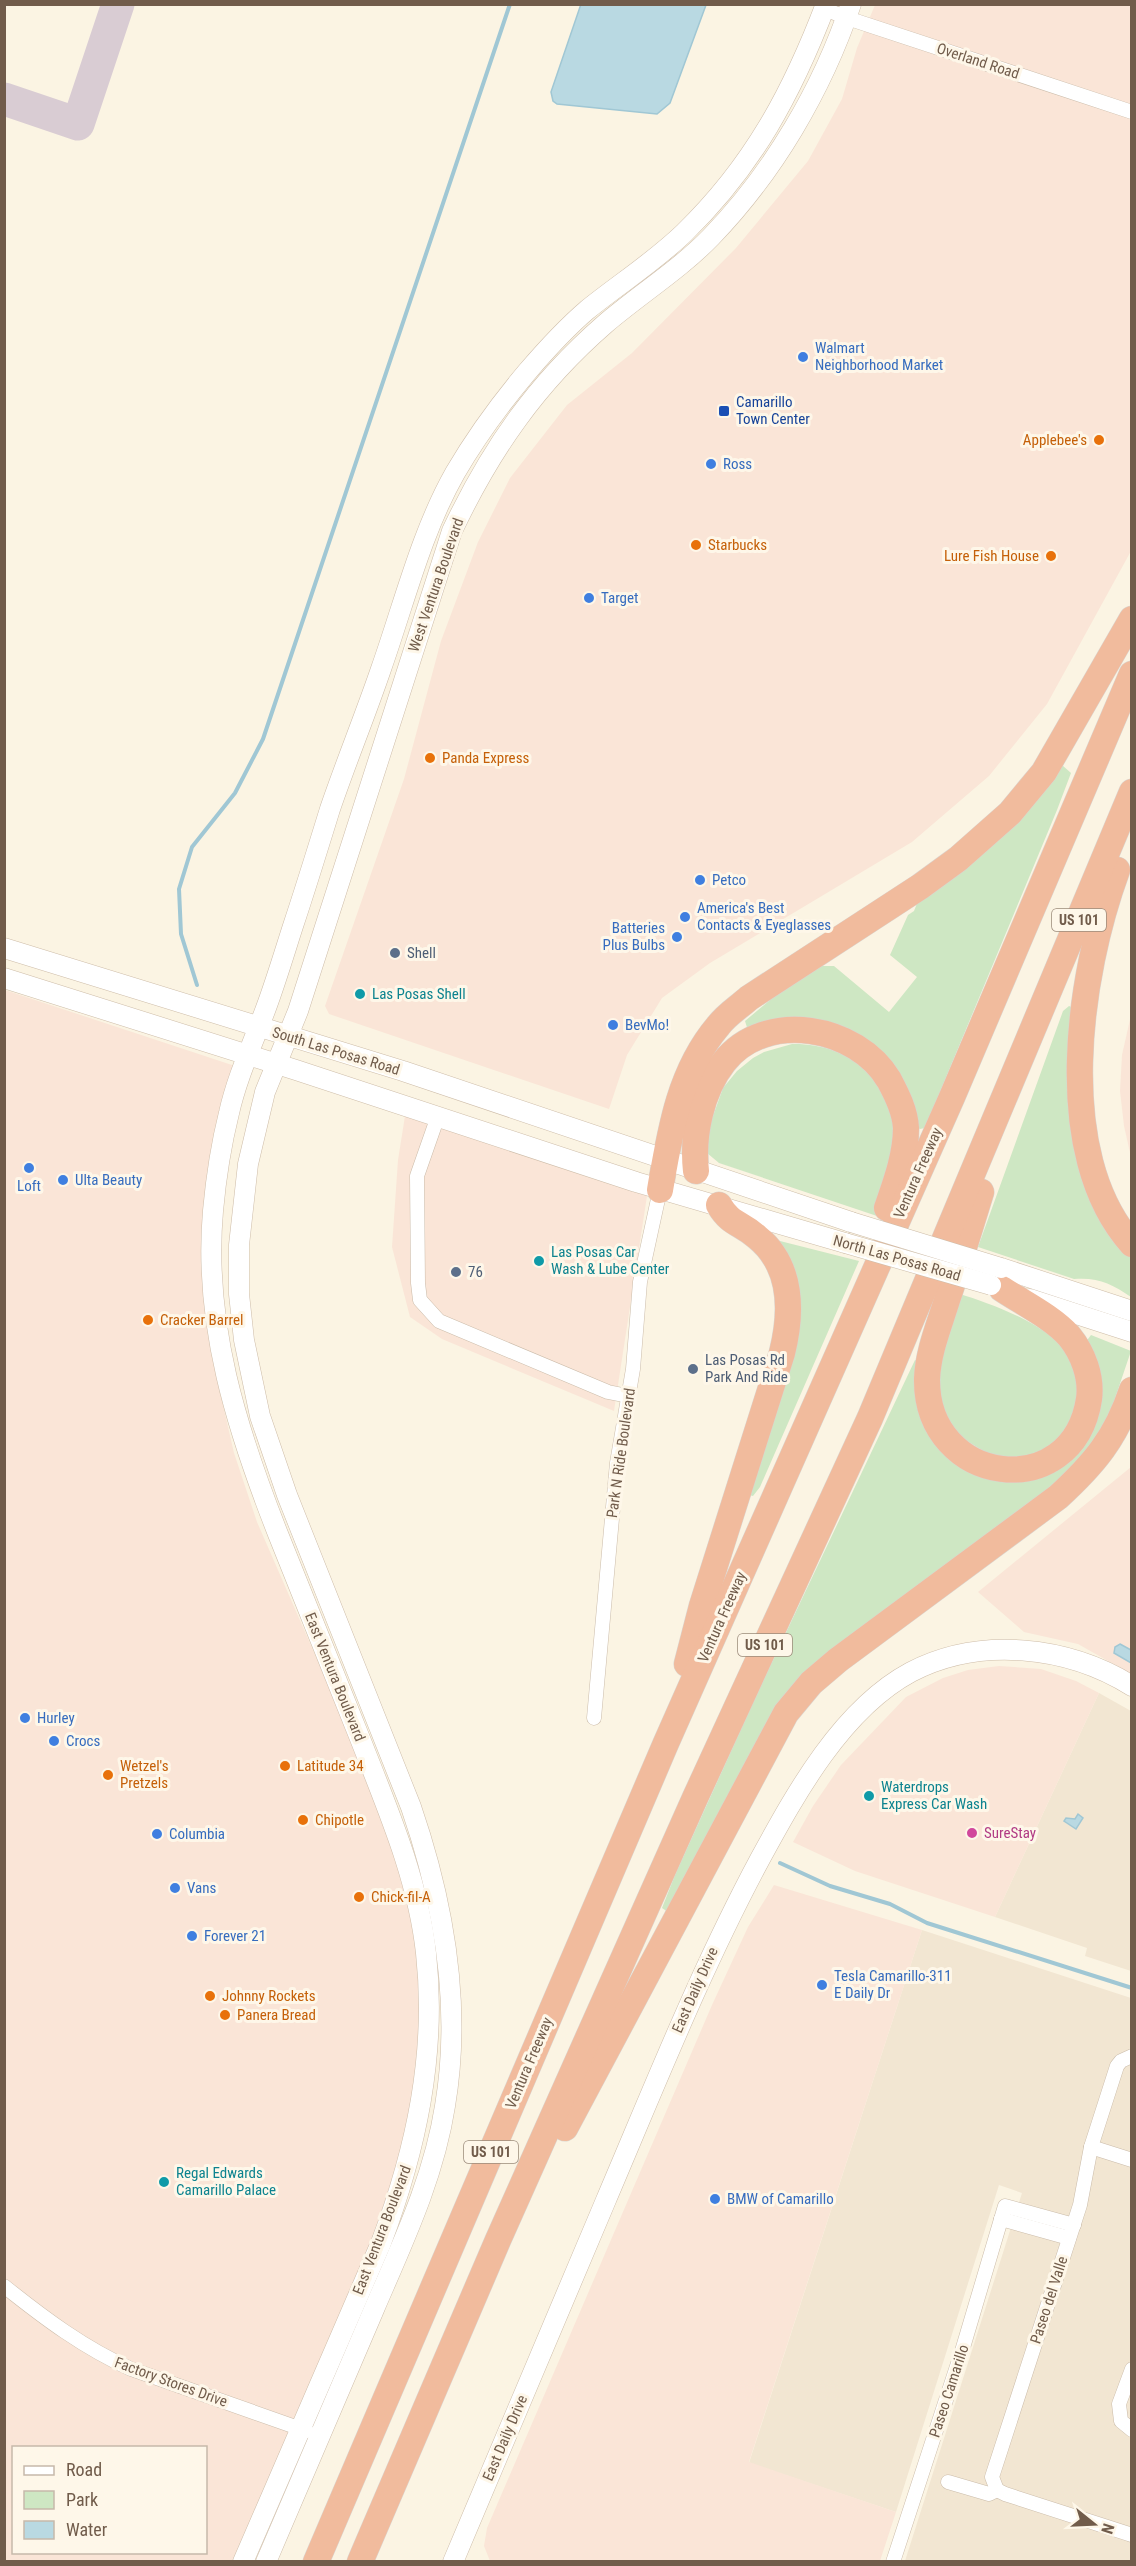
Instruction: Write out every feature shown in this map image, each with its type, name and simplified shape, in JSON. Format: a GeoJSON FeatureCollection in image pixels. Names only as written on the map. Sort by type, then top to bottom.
{"type":"FeatureCollection","features":[{"type":"Feature","properties":{"kind":"highway"},"geometry":{"type":"LineString","coordinates":[[660,1190],[668,1136],[692,1065],[719,1024],[749,998],[958,859],[1010,813],[1044,772],[1131,619]]}},
{"type":"Feature","properties":{"kind":"highway","name":"Ventura Freeway"},"geometry":{"type":"LineString","coordinates":[[316,2562],[666,1743],[952,1097],[1131,674]]}},
{"type":"Feature","properties":{"kind":"highway","name":"US 101"},"geometry":{"type":"LineString","coordinates":[[360,2562],[498,2240],[700,1787],[870,1418],[1027,1048],[1131,792]]}},
{"type":"Feature","properties":{"kind":"highway"},"geometry":{"type":"LineString","coordinates":[[1131,828],[1112,882],[1090,958],[1084,994],[1080,1064],[1082,1104],[1092,1168],[1111,1214],[1131,1244]]}},
{"type":"Feature","properties":{"kind":"highway"},"geometry":{"type":"LineString","coordinates":[[696,1171],[695,1137],[715,1076],[724,1061],[752,1041],[789,1030],[821,1032],[851,1043],[866,1053],[886,1074],[901,1104],[906,1126],[904,1149],[885,1217],[829,1372]]}},
{"type":"Feature","properties":{"kind":"highway"},"geometry":{"type":"LineString","coordinates":[[998,1281],[1068,1335],[1084,1361],[1088,1377],[1087,1412],[1080,1430],[1070,1442],[1045,1462],[1018,1471],[1003,1470],[976,1463],[953,1448],[944,1437],[931,1409],[927,1379],[930,1355],[1027,1048]]}},
{"type":"Feature","properties":{"kind":"highway"},"geometry":{"type":"LineString","coordinates":[[666,1743],[702,1606],[788,1330],[788,1292],[783,1273],[761,1239],[746,1228],[728,1220],[719,1205]]}},
{"type":"Feature","properties":{"kind":"highway"},"geometry":{"type":"LineString","coordinates":[[498,2240],[556,2146],[786,1713],[812,1683],[838,1660],[1058,1497],[1083,1475],[1111,1438],[1131,1390]]}},
{"type":"Feature","properties":{"kind":"main road","name":"West Ventura Boulevard"},"geometry":{"type":"LineString","coordinates":[[248,1055],[259,1028],[332,805],[431,526],[453,476],[484,428],[529,370],[582,314],[638,273],[681,236],[736,175],[764,135],[794,83],[825,7]]}},
{"type":"Feature","properties":{"kind":"main road","name":"West Ventura Boulevard"},"geometry":{"type":"LineString","coordinates":[[277,1064],[289,1036],[452,531],[473,486],[502,438],[546,382],[576,350],[683,263],[749,194],[788,136],[813,93],[849,11]]}},
{"type":"Feature","properties":{"kind":"main road","name":"South Las Posas Road"},"geometry":{"type":"LineString","coordinates":[[4,948],[524,1111],[665,1161]]}},
{"type":"Feature","properties":{"kind":"main road","name":"South Las Posas Road"},"geometry":{"type":"LineString","coordinates":[[4,978],[438,1116],[660,1190]]}},
{"type":"Feature","properties":{"kind":"main road","name":"East Ventura Boulevard"},"geometry":{"type":"LineString","coordinates":[[243,2562],[399,2195],[415,2137],[428,2042],[426,1953],[419,1913],[399,1838],[250,1462],[222,1364],[211,1265],[213,1214],[219,1162],[229,1111],[248,1055]]}},
{"type":"Feature","properties":{"kind":"main road","name":"East Ventura Boulevard"},"geometry":{"type":"LineString","coordinates":[[266,2562],[417,2208],[437,2146],[445,2107],[451,2057],[450,1987],[446,1944],[426,1851],[407,1797],[287,1495],[260,1416],[250,1377],[239,1294],[242,1204],[256,1125],[265,1092],[277,1064]]}},
{"type":"Feature","properties":{"kind":"main road","name":"North Las Posas Road"},"geometry":{"type":"LineString","coordinates":[[665,1161],[851,1221],[1131,1332]]}},
{"type":"Feature","properties":{"kind":"main road","name":"North Las Posas Road"},"geometry":{"type":"LineString","coordinates":[[660,1190],[719,1205],[845,1244],[1131,1311]]}},
{"type":"Feature","properties":{"kind":"main road","name":"East Daily Drive"},"geometry":{"type":"LineString","coordinates":[[453,2562],[712,1950],[783,1817],[822,1757],[864,1709],[910,1673],[936,1662],[969,1653],[1022,1650],[1047,1653],[1096,1667],[1131,1686]]}},
{"type":"Feature","properties":{"kind":"street","name":"Overland Road"},"geometry":{"type":"LineString","coordinates":[[825,7],[849,11],[1131,112]]}},
{"type":"Feature","properties":{"kind":"street"},"geometry":{"type":"LineString","coordinates":[[438,1116],[417,1176],[416,1235],[420,1300],[439,1321],[463,1333],[608,1392],[628,1396]]}},
{"type":"Feature","properties":{"kind":"street","name":"Park N Ride Boulevard"},"geometry":{"type":"LineString","coordinates":[[594,1718],[617,1464],[628,1396],[640,1282],[660,1190]]}},
{"type":"Feature","properties":{"kind":"street","name":"Paseo del Valle"},"geometry":{"type":"LineString","coordinates":[[997,2490],[992,2477],[1071,2232],[1092,2147],[1117,2066],[1126,2058]]}},
{"type":"Feature","properties":{"kind":"street"},"geometry":{"type":"LineString","coordinates":[[1092,2147],[1131,2160]]}},
{"type":"Feature","properties":{"kind":"street","name":"Paseo Camarillo"},"geometry":{"type":"LineString","coordinates":[[893,2562],[962,2351],[1003,2212],[1071,2232]]}},
{"type":"Feature","properties":{"kind":"street","name":"Factory Stores Drive"},"geometry":{"type":"LineString","coordinates":[[4,2286],[79,2342],[105,2357],[131,2369],[320,2435]]}},
{"type":"Feature","properties":{"kind":"street"},"geometry":{"type":"LineString","coordinates":[[1131,2369],[1119,2404],[1121,2421],[1131,2430]]}},
{"type":"Feature","properties":{"kind":"street"},"geometry":{"type":"LineString","coordinates":[[948,2482],[989,2494],[997,2490],[1131,2535]]}},
{"type":"Feature","properties":{"kind":"shaded area"},"geometry":{"type":"Polygon","coordinates":[[[875,5],[1131,5],[1131,551],[1047,704],[989,776],[912,842],[710,963],[662,998],[627,1055],[609,1109],[329,1014],[325,1006],[404,779],[441,641],[478,542],[510,478],[567,405],[632,353],[736,248],[808,161],[842,99],[857,48],[875,5]]]}},
{"type":"Feature","properties":{"kind":"shaded area"},"geometry":{"type":"Polygon","coordinates":[[[5,990],[235,1066],[205,1244],[212,1357],[234,1453],[257,1522],[372,1785],[398,1859],[412,1921],[421,1989],[419,2058],[410,2115],[383,2215],[236,2561],[5,2562],[5,990]]]}},
{"type":"Feature","properties":{"kind":"shaded area"},"geometry":{"type":"Polygon","coordinates":[[[1131,1015],[1131,1157],[1124,1126],[1120,1091],[1122,1055],[1131,1015]]]}},
{"type":"Feature","properties":{"kind":"shaded area"},"geometry":{"type":"Polygon","coordinates":[[[405,1116],[647,1196],[614,1411],[442,1339],[410,1317],[392,1247],[398,1160],[405,1116]]]}},
{"type":"Feature","properties":{"kind":"shaded area"},"geometry":{"type":"Polygon","coordinates":[[[1131,1467],[1131,1674],[1078,1644],[1024,1632],[978,1592],[1131,1467]]]}},
{"type":"Feature","properties":{"kind":"shaded area"},"geometry":{"type":"Polygon","coordinates":[[[999,1666],[1041,1669],[1076,1681],[1099,1693],[995,1917],[855,1871],[793,1842],[813,1806],[841,1765],[906,1697],[943,1678],[968,1670],[999,1666]]]}},
{"type":"Feature","properties":{"kind":"shaded area"},"geometry":{"type":"Polygon","coordinates":[[[1099,1693],[1131,1711],[1131,1971],[1085,1956],[1087,1948],[995,1917],[1099,1693]]]}},
{"type":"Feature","properties":{"kind":"shaded area"},"geometry":{"type":"Polygon","coordinates":[[[774,1885],[922,1930],[749,2462],[896,2512],[880,2561],[490,2561],[484,2546],[487,2528],[712,2005],[748,1927],[774,1885]]]}},
{"type":"Feature","properties":{"kind":"shaded area"},"geometry":{"type":"Polygon","coordinates":[[[922,1930],[1131,1998],[1131,2561],[905,2561],[1022,2193],[999,2185],[896,2512],[749,2463],[922,1930]]]}},
{"type":"Feature","properties":{"kind":"green space"},"geometry":{"type":"Polygon","coordinates":[[[1062,765],[1071,773],[925,1128],[920,1129],[911,1125],[870,1049],[750,1037],[745,1021],[776,995],[821,966],[834,966],[889,1012],[917,977],[890,955],[908,915],[914,911],[918,901],[1062,765]]]}},
{"type":"Feature","properties":{"kind":"green space"},"geometry":{"type":"Polygon","coordinates":[[[1069,1006],[1074,1008],[1075,1058],[1128,1253],[1131,1257],[1131,1297],[1104,1282],[1074,1279],[978,1247],[1063,1011],[1069,1006]]]}},
{"type":"Feature","properties":{"kind":"green space"},"geometry":{"type":"Polygon","coordinates":[[[792,1044],[813,1045],[850,1058],[865,1069],[887,1099],[893,1118],[896,1146],[877,1216],[719,1163],[707,1153],[704,1141],[723,1088],[737,1071],[753,1058],[764,1052],[792,1044]]]}},
{"type":"Feature","properties":{"kind":"green space"},"geometry":{"type":"Polygon","coordinates":[[[780,1241],[859,1261],[760,1487],[753,1496],[749,1495],[781,1383],[778,1249],[780,1241]]]}},
{"type":"Feature","properties":{"kind":"green space"},"geometry":{"type":"Polygon","coordinates":[[[960,1294],[1027,1321],[1059,1343],[1070,1356],[1077,1375],[1077,1416],[1047,1452],[998,1460],[954,1433],[939,1397],[940,1355],[960,1294]]]}},
{"type":"Feature","properties":{"kind":"green space"},"geometry":{"type":"Polygon","coordinates":[[[1091,1335],[1131,1351],[1106,1425],[1070,1472],[829,1655],[671,1914],[662,1908],[756,1696],[915,1360],[923,1363],[960,1462],[1070,1455],[1085,1343],[1091,1335]]]}},
{"type":"Feature","properties":{"kind":"water"},"geometry":{"type":"Polygon","coordinates":[[[581,4],[706,5],[670,103],[657,114],[557,104],[553,101],[551,92],[581,4]]]}},
{"type":"Feature","properties":{"kind":"water"},"geometry":{"type":"Polygon","coordinates":[[[1120,1644],[1131,1650],[1131,1663],[1114,1653],[1115,1647],[1120,1644]]]}},
{"type":"Feature","properties":{"kind":"water"},"geometry":{"type":"Polygon","coordinates":[[[1078,1814],[1083,1818],[1076,1829],[1064,1821],[1066,1818],[1075,1819],[1078,1814]]]}},
{"type":"Feature","properties":{"kind":"waterway"},"geometry":{"type":"LineString","coordinates":[[197,985],[181,934],[179,889],[192,847],[235,793],[263,739],[510,4]]}},
{"type":"Feature","properties":{"kind":"waterway"},"geometry":{"type":"LineString","coordinates":[[780,1863],[830,1886],[890,1904],[927,1923],[1132,1988]]}},
{"type":"Feature","properties":{"kind":"taxiway"},"geometry":{"type":"LineString","coordinates":[[4,99],[78,124],[118,4]]}},
{"type":"Feature","properties":{"kind":"place","name":"Walmart Neighborhood Market"},"geometry":{"type":"Point","coordinates":[803,357]}},
{"type":"Feature","properties":{"kind":"place","name":"Camarillo Town Center"},"geometry":{"type":"Point","coordinates":[724,411]}},
{"type":"Feature","properties":{"kind":"place","name":"Applebee's"},"geometry":{"type":"Point","coordinates":[1099,440]}},
{"type":"Feature","properties":{"kind":"place","name":"Ross"},"geometry":{"type":"Point","coordinates":[711,464]}},
{"type":"Feature","properties":{"kind":"place","name":"Starbucks"},"geometry":{"type":"Point","coordinates":[696,545]}},
{"type":"Feature","properties":{"kind":"place","name":"Lure Fish House"},"geometry":{"type":"Point","coordinates":[1051,556]}},
{"type":"Feature","properties":{"kind":"place","name":"Target"},"geometry":{"type":"Point","coordinates":[589,598]}},
{"type":"Feature","properties":{"kind":"place","name":"Panda Express"},"geometry":{"type":"Point","coordinates":[430,758]}},
{"type":"Feature","properties":{"kind":"place","name":"Petco"},"geometry":{"type":"Point","coordinates":[700,880]}},
{"type":"Feature","properties":{"kind":"place","name":"America's Best Contacts & Eyeglasses"},"geometry":{"type":"Point","coordinates":[685,917]}},
{"type":"Feature","properties":{"kind":"place","name":"Batteries Plus Bulbs"},"geometry":{"type":"Point","coordinates":[677,937]}},
{"type":"Feature","properties":{"kind":"place","name":"Shell"},"geometry":{"type":"Point","coordinates":[395,953]}},
{"type":"Feature","properties":{"kind":"place","name":"Las Posas Shell"},"geometry":{"type":"Point","coordinates":[360,994]}},
{"type":"Feature","properties":{"kind":"place","name":"BevMo!"},"geometry":{"type":"Point","coordinates":[613,1025]}},
{"type":"Feature","properties":{"kind":"place","name":"Loft"},"geometry":{"type":"Point","coordinates":[29,1168]}},
{"type":"Feature","properties":{"kind":"place","name":"Ulta Beauty"},"geometry":{"type":"Point","coordinates":[63,1180]}},
{"type":"Feature","properties":{"kind":"place","name":"Las Posas Car Wash & Lube Center"},"geometry":{"type":"Point","coordinates":[539,1261]}},
{"type":"Feature","properties":{"kind":"place","name":"76"},"geometry":{"type":"Point","coordinates":[456,1272]}},
{"type":"Feature","properties":{"kind":"place","name":"Cracker Barrel"},"geometry":{"type":"Point","coordinates":[148,1320]}},
{"type":"Feature","properties":{"kind":"place","name":"Las Posas Rd Park And Ride"},"geometry":{"type":"Point","coordinates":[693,1369]}},
{"type":"Feature","properties":{"kind":"place","name":"Hurley"},"geometry":{"type":"Point","coordinates":[25,1718]}},
{"type":"Feature","properties":{"kind":"place","name":"Crocs"},"geometry":{"type":"Point","coordinates":[54,1741]}},
{"type":"Feature","properties":{"kind":"place","name":"Latitude 34"},"geometry":{"type":"Point","coordinates":[285,1766]}},
{"type":"Feature","properties":{"kind":"place","name":"Wetzel's Pretzels"},"geometry":{"type":"Point","coordinates":[108,1775]}},
{"type":"Feature","properties":{"kind":"place","name":"Waterdrops Express Car Wash"},"geometry":{"type":"Point","coordinates":[869,1796]}},
{"type":"Feature","properties":{"kind":"place","name":"Chipotle"},"geometry":{"type":"Point","coordinates":[303,1820]}},
{"type":"Feature","properties":{"kind":"place","name":"SureStay"},"geometry":{"type":"Point","coordinates":[972,1833]}},
{"type":"Feature","properties":{"kind":"place","name":"Columbia"},"geometry":{"type":"Point","coordinates":[157,1834]}},
{"type":"Feature","properties":{"kind":"place","name":"Vans"},"geometry":{"type":"Point","coordinates":[175,1888]}},
{"type":"Feature","properties":{"kind":"place","name":"Chick-fil-A"},"geometry":{"type":"Point","coordinates":[359,1897]}},
{"type":"Feature","properties":{"kind":"place","name":"Forever 21"},"geometry":{"type":"Point","coordinates":[192,1936]}},
{"type":"Feature","properties":{"kind":"place","name":"Tesla Camarillo-311 E Daily Dr"},"geometry":{"type":"Point","coordinates":[822,1985]}},
{"type":"Feature","properties":{"kind":"place","name":"Johnny Rockets"},"geometry":{"type":"Point","coordinates":[210,1996]}},
{"type":"Feature","properties":{"kind":"place","name":"Panera Bread"},"geometry":{"type":"Point","coordinates":[225,2015]}},
{"type":"Feature","properties":{"kind":"place","name":"Regal Edwards Camarillo Palace"},"geometry":{"type":"Point","coordinates":[164,2182]}},
{"type":"Feature","properties":{"kind":"place","name":"BMW of Camarillo"},"geometry":{"type":"Point","coordinates":[715,2199]}}]}
